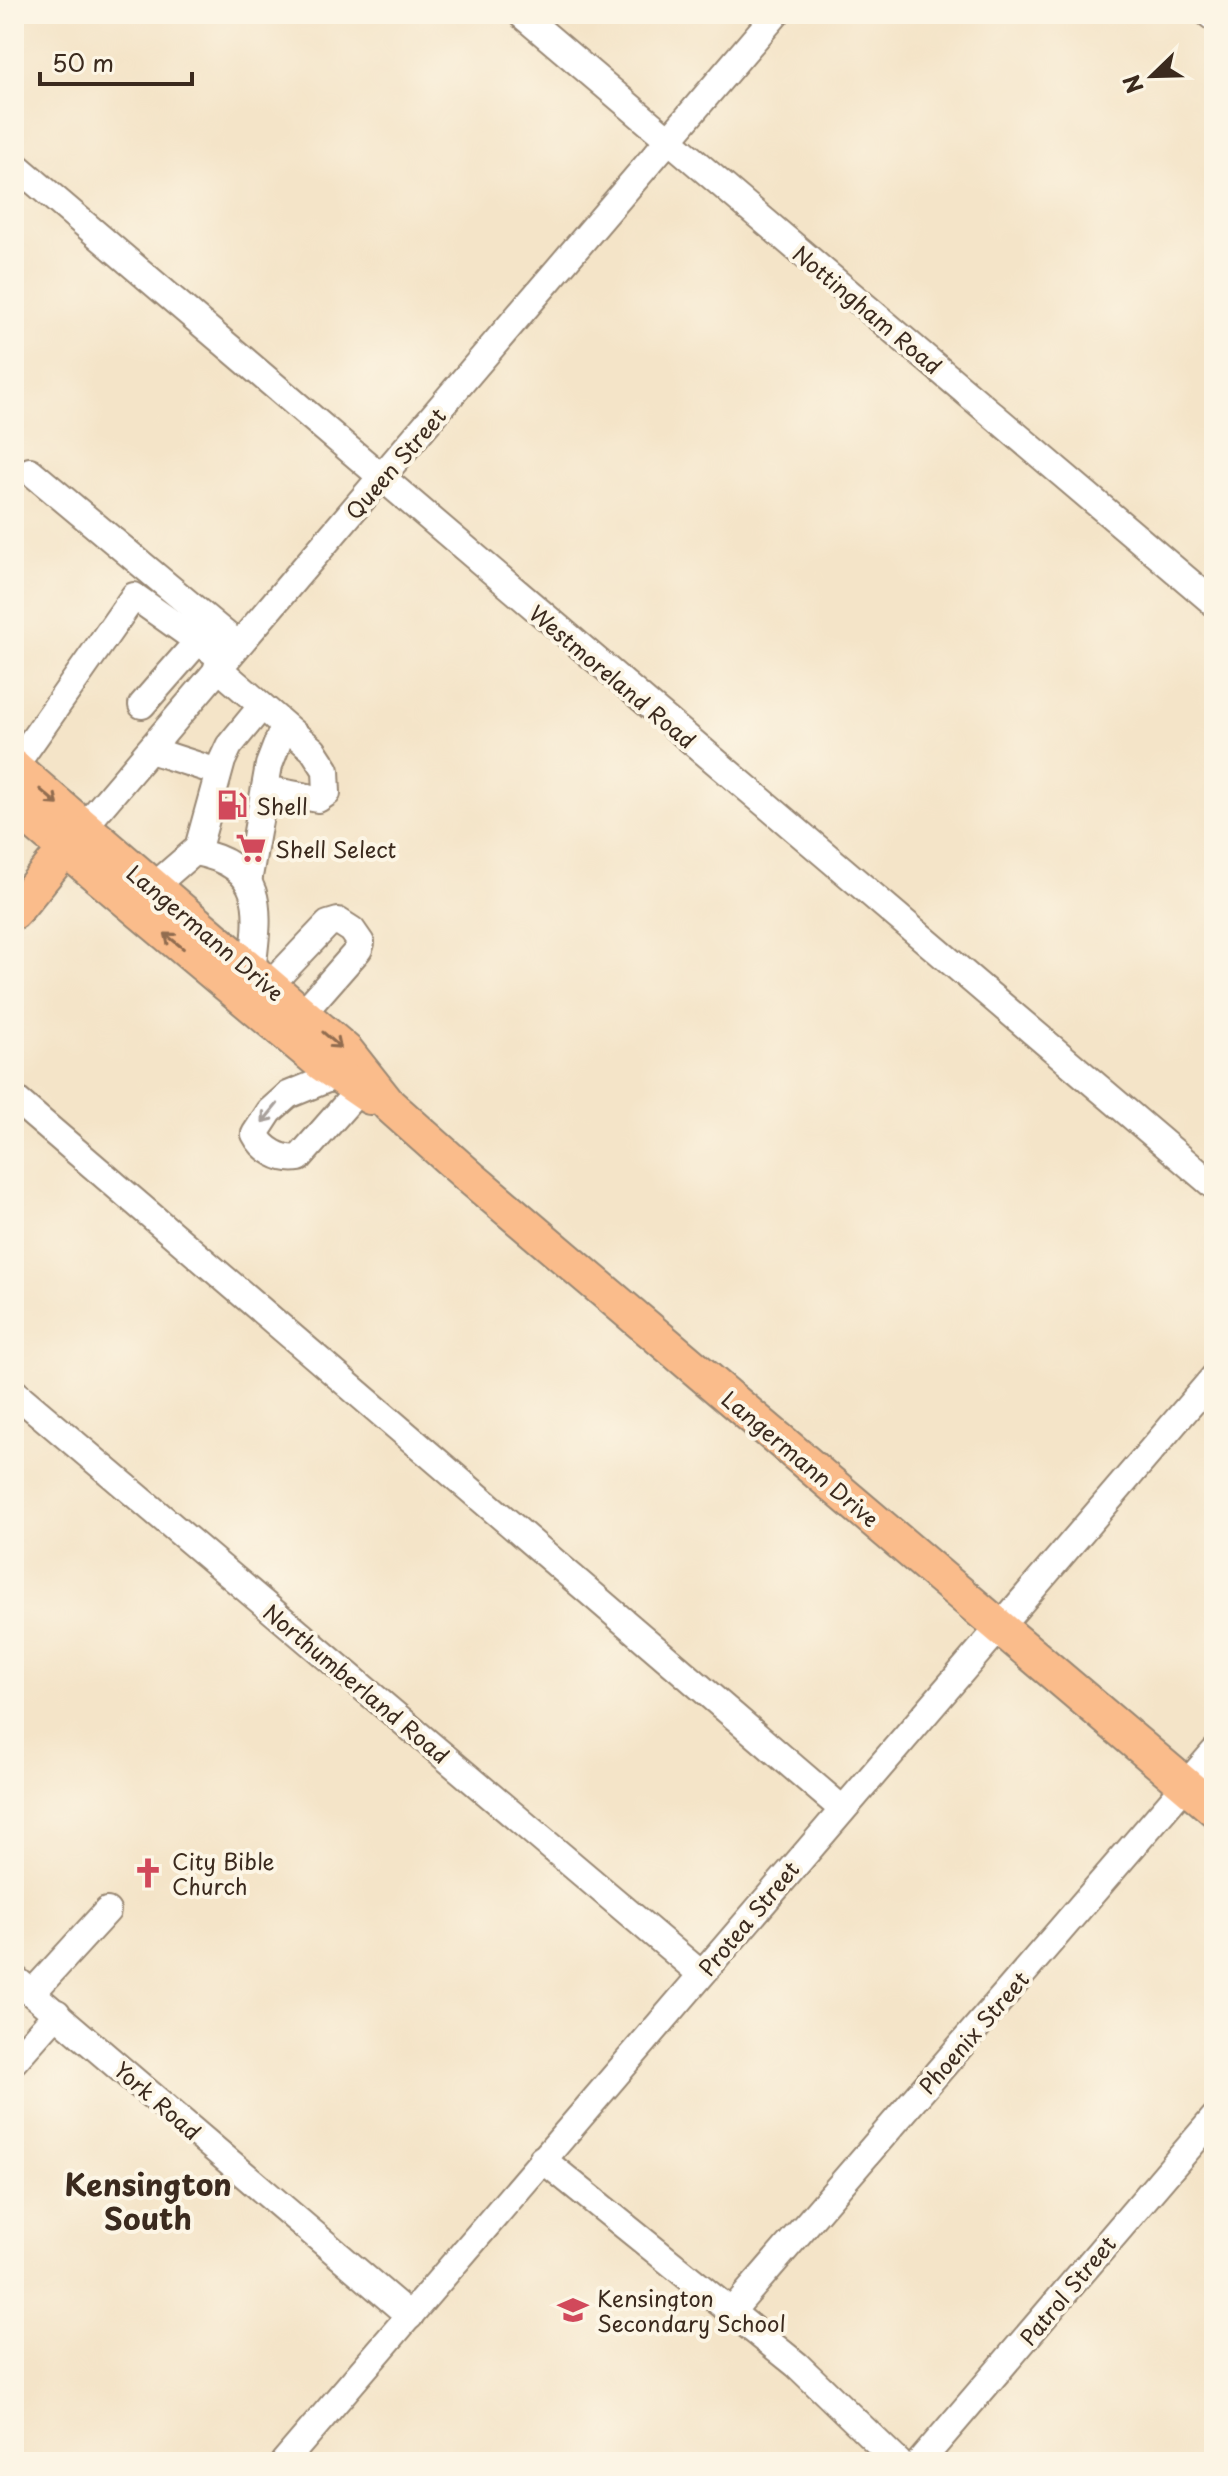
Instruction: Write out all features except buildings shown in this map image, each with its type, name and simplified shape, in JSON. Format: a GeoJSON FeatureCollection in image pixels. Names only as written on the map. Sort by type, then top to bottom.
{"type":"FeatureCollection","features":[{"type":"Feature","properties":{"kind":"main road","name":"Langermann Drive"},"geometry":{"type":"LineString","coordinates":[[14,767],[74,839],[347,1083],[389,1105],[1214,1809]]}},
{"type":"Feature","properties":{"kind":"main road","name":"Langermann Drive"},"geometry":{"type":"LineString","coordinates":[[14,806],[153,887],[363,1069],[389,1105]]}},
{"type":"Feature","properties":{"kind":"main road","name":"Queen Street"},"geometry":{"type":"LineString","coordinates":[[14,912],[74,839]]}},
{"type":"Feature","properties":{"kind":"street","name":"Nottingham Road"},"geometry":{"type":"LineString","coordinates":[[521,14],[1214,603]]}},
{"type":"Feature","properties":{"kind":"street","name":"Queen Street"},"geometry":{"type":"LineString","coordinates":[[74,839],[776,14]]}},
{"type":"Feature","properties":{"kind":"street"},"geometry":{"type":"LineString","coordinates":[[1209,14],[1214,18]]}},
{"type":"Feature","properties":{"kind":"street","name":"Westmoreland Road"},"geometry":{"type":"LineString","coordinates":[[14,164],[381,480],[1214,1186]]}},
{"type":"Feature","properties":{"kind":"street"},"geometry":{"type":"LineString","coordinates":[[30,471],[226,657],[261,707],[313,750],[322,763],[327,793],[311,799],[265,789]]}},
{"type":"Feature","properties":{"kind":"street"},"geometry":{"type":"LineString","coordinates":[[14,767],[134,596],[226,657]]}},
{"type":"Feature","properties":{"kind":"street"},"geometry":{"type":"LineString","coordinates":[[142,705],[198,641]]}},
{"type":"Feature","properties":{"kind":"street"},"geometry":{"type":"LineString","coordinates":[[153,887],[195,852],[211,812],[218,772],[229,746],[261,707]]}},
{"type":"Feature","properties":{"kind":"street"},"geometry":{"type":"LineString","coordinates":[[248,882],[274,748],[284,726]]}},
{"type":"Feature","properties":{"kind":"street"},"geometry":{"type":"LineString","coordinates":[[150,750],[218,772]]}},
{"type":"Feature","properties":{"kind":"street"},"geometry":{"type":"LineString","coordinates":[[195,852],[229,863],[248,882],[258,908],[261,978]]}},
{"type":"Feature","properties":{"kind":"street"},"geometry":{"type":"LineString","coordinates":[[261,978],[328,924],[338,921],[352,930],[361,943],[359,949],[302,1014]]}},
{"type":"Feature","properties":{"kind":"street"},"geometry":{"type":"LineString","coordinates":[[14,1098],[841,1808]]}},
{"type":"Feature","properties":{"kind":"street","name":"Protea Street"},"geometry":{"type":"LineString","coordinates":[[284,2462],[841,1808],[1214,1377]]}},
{"type":"Feature","properties":{"kind":"street","name":"Northumberland Road"},"geometry":{"type":"LineString","coordinates":[[14,1392],[701,1974]]}},
{"type":"Feature","properties":{"kind":"street","name":"Phoenix Street"},"geometry":{"type":"LineString","coordinates":[[731,2312],[1214,1752]]}},
{"type":"Feature","properties":{"kind":"street"},"geometry":{"type":"LineString","coordinates":[[23,1985],[107,1911]]}},
{"type":"Feature","properties":{"kind":"street","name":"York Road"},"geometry":{"type":"LineString","coordinates":[[23,1985],[410,2316]]}},
{"type":"Feature","properties":{"kind":"street"},"geometry":{"type":"LineString","coordinates":[[14,2061],[57,2013]]}},
{"type":"Feature","properties":{"kind":"street","name":"Patrol Street"},"geometry":{"type":"LineString","coordinates":[[920,2462],[1214,2118]]}},
{"type":"Feature","properties":{"kind":"street"},"geometry":{"type":"LineString","coordinates":[[542,2159],[797,2365],[898,2462]]}},
{"type":"Feature","properties":{"kind":"place","name":"Shell"},"geometry":{"type":"Point","coordinates":[232,805]}},
{"type":"Feature","properties":{"kind":"place","name":"Shell Select"},"geometry":{"type":"Point","coordinates":[251,848]}},
{"type":"Feature","properties":{"kind":"place","name":"City Bible Church"},"geometry":{"type":"Point","coordinates":[148,1873]}},
{"type":"Feature","properties":{"kind":"place","name":"Kensington Secondary School"},"geometry":{"type":"Point","coordinates":[573,2310]}},
{"type":"Feature","properties":{"kind":"district","name":"Kensington South"},"geometry":{"type":"Point","coordinates":[148,2200]}}]}
